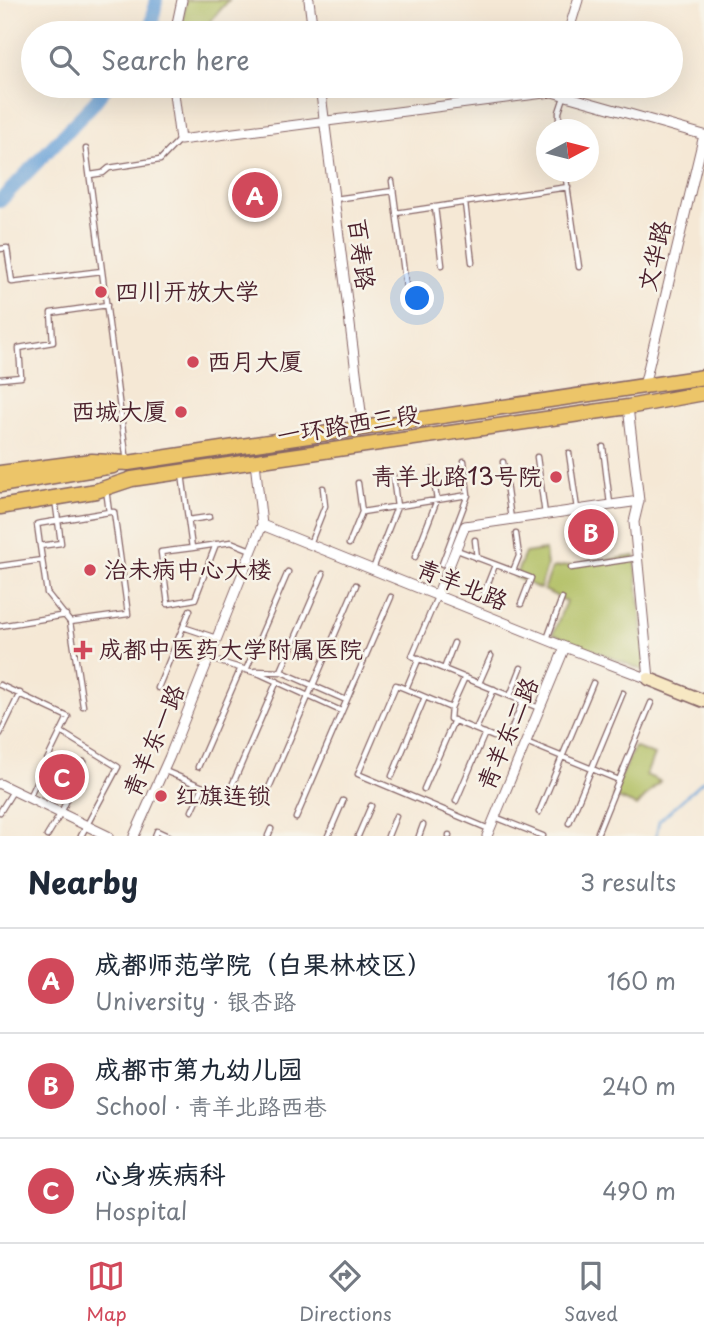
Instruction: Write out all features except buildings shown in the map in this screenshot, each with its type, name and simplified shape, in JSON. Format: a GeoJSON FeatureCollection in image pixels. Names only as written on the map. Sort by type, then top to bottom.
{"type":"FeatureCollection","features":[{"type":"Feature","properties":{"kind":"main road","name":"一环路西三段"},"geometry":{"type":"LineString","coordinates":[[0,473],[92,461],[128,463],[704,377]]}},
{"type":"Feature","properties":{"kind":"main road","name":"一环路西三段"},"geometry":{"type":"LineString","coordinates":[[0,507],[106,488],[132,479],[628,407],[704,393]]}},
{"type":"Feature","properties":{"kind":"main road"},"geometry":{"type":"LineString","coordinates":[[0,485],[90,472],[128,463]]}},
{"type":"Feature","properties":{"kind":"main road"},"geometry":{"type":"LineString","coordinates":[[0,497],[132,479]]}},
{"type":"Feature","properties":{"kind":"street"},"geometry":{"type":"LineString","coordinates":[[177,21],[181,0]]}},
{"type":"Feature","properties":{"kind":"street"},"geometry":{"type":"LineString","coordinates":[[309,0],[312,21]]}},
{"type":"Feature","properties":{"kind":"street"},"geometry":{"type":"LineString","coordinates":[[572,21],[578,0]]}},
{"type":"Feature","properties":{"kind":"street"},"geometry":{"type":"LineString","coordinates":[[175,98],[180,140],[489,98]]}},
{"type":"Feature","properties":{"kind":"street","name":"百寿路"},"geometry":{"type":"LineString","coordinates":[[321,98],[363,428]]}},
{"type":"Feature","properties":{"kind":"street"},"geometry":{"type":"LineString","coordinates":[[572,98],[704,135]]}},
{"type":"Feature","properties":{"kind":"street","name":"文华路"},"geometry":{"type":"LineString","coordinates":[[644,386],[704,135]]}},
{"type":"Feature","properties":{"kind":"street"},"geometry":{"type":"LineString","coordinates":[[628,407],[639,501],[632,534],[638,558],[649,679],[704,701]]}},
{"type":"Feature","properties":{"kind":"street","name":"青羊东一路"},"geometry":{"type":"LineString","coordinates":[[134,836],[164,770],[262,525],[255,462]]}},
{"type":"Feature","properties":{"kind":"street"},"geometry":{"type":"LineString","coordinates":[[437,596],[465,526],[639,501]]}},
{"type":"Feature","properties":{"kind":"street","name":"青羊北路"},"geometry":{"type":"LineString","coordinates":[[262,525],[565,648],[649,679]]}},
{"type":"Feature","properties":{"kind":"street","name":"青羊东二路"},"geometry":{"type":"LineString","coordinates":[[488,833],[565,648]]}},
{"type":"Feature","properties":{"kind":"street"},"geometry":{"type":"LineString","coordinates":[[0,784],[108,836]]}},
{"type":"Feature","properties":{"kind":"lane"},"geometry":{"type":"LineString","coordinates":[[559,119],[564,98]]}},
{"type":"Feature","properties":{"kind":"lane"},"geometry":{"type":"LineString","coordinates":[[90,175],[160,160],[180,140]]}},
{"type":"Feature","properties":{"kind":"lane"},"geometry":{"type":"LineString","coordinates":[[86,149],[128,463]]}},
{"type":"Feature","properties":{"kind":"lane"},"geometry":{"type":"LineString","coordinates":[[392,181],[406,287]]}},
{"type":"Feature","properties":{"kind":"lane"},"geometry":{"type":"LineString","coordinates":[[567,182],[579,267]]}},
{"type":"Feature","properties":{"kind":"lane"},"geometry":{"type":"LineString","coordinates":[[396,214],[568,187]]}},
{"type":"Feature","properties":{"kind":"lane"},"geometry":{"type":"LineString","coordinates":[[334,199],[393,191]]}},
{"type":"Feature","properties":{"kind":"lane"},"geometry":{"type":"LineString","coordinates":[[465,203],[472,262]]}},
{"type":"Feature","properties":{"kind":"lane"},"geometry":{"type":"LineString","coordinates":[[435,207],[442,265]]}},
{"type":"Feature","properties":{"kind":"lane"},"geometry":{"type":"LineString","coordinates":[[0,248],[7,248],[12,282],[102,271]]}},
{"type":"Feature","properties":{"kind":"lane"},"geometry":{"type":"LineString","coordinates":[[0,379],[21,377],[19,348],[53,342],[51,313],[107,305]]}},
{"type":"Feature","properties":{"kind":"lane"},"geometry":{"type":"LineString","coordinates":[[603,447],[610,505]]}},
{"type":"Feature","properties":{"kind":"lane"},"geometry":{"type":"LineString","coordinates":[[569,453],[577,510]]}},
{"type":"Feature","properties":{"kind":"lane"},"geometry":{"type":"LineString","coordinates":[[537,457],[545,515]]}},
{"type":"Feature","properties":{"kind":"lane"},"geometry":{"type":"LineString","coordinates":[[442,564],[468,495],[464,461]]}},
{"type":"Feature","properties":{"kind":"lane"},"geometry":{"type":"LineString","coordinates":[[503,462],[511,520]]}},
{"type":"Feature","properties":{"kind":"lane"},"geometry":{"type":"LineString","coordinates":[[415,557],[437,500],[432,470]]}},
{"type":"Feature","properties":{"kind":"lane"},"geometry":{"type":"LineString","coordinates":[[182,473],[192,548]]}},
{"type":"Feature","properties":{"kind":"lane"},"geometry":{"type":"LineString","coordinates":[[373,569],[397,507],[393,476]]}},
{"type":"Feature","properties":{"kind":"lane"},"geometry":{"type":"LineString","coordinates":[[349,544],[362,512],[358,483]]}},
{"type":"Feature","properties":{"kind":"lane"},"geometry":{"type":"LineString","coordinates":[[106,488],[109,512]]}},
{"type":"Feature","properties":{"kind":"lane"},"geometry":{"type":"LineString","coordinates":[[310,544],[325,506],[323,488]]}},
{"type":"Feature","properties":{"kind":"lane"},"geometry":{"type":"LineString","coordinates":[[362,512],[468,495]]}},
{"type":"Feature","properties":{"kind":"lane"},"geometry":{"type":"LineString","coordinates":[[40,546],[61,543],[55,498]]}},
{"type":"Feature","properties":{"kind":"lane"},"geometry":{"type":"LineString","coordinates":[[70,622],[128,614],[114,512],[37,524],[47,593],[70,622],[83,706]]}},
{"type":"Feature","properties":{"kind":"lane"},"geometry":{"type":"LineString","coordinates":[[188,520],[209,517]]}},
{"type":"Feature","properties":{"kind":"lane"},"geometry":{"type":"LineString","coordinates":[[513,572],[519,556],[516,534]]}},
{"type":"Feature","properties":{"kind":"lane"},"geometry":{"type":"LineString","coordinates":[[475,540],[477,558]]}},
{"type":"Feature","properties":{"kind":"lane"},"geometry":{"type":"LineString","coordinates":[[216,544],[195,599],[168,604],[161,552],[192,548],[216,544],[231,542],[252,550]]}},
{"type":"Feature","properties":{"kind":"lane"},"geometry":{"type":"LineString","coordinates":[[456,550],[531,578],[521,604]]}},
{"type":"Feature","properties":{"kind":"lane"},"geometry":{"type":"LineString","coordinates":[[571,568],[638,558]]}},
{"type":"Feature","properties":{"kind":"lane"},"geometry":{"type":"LineString","coordinates":[[0,566],[42,560]]}},
{"type":"Feature","properties":{"kind":"lane"},"geometry":{"type":"LineString","coordinates":[[484,593],[495,565]]}},
{"type":"Feature","properties":{"kind":"lane"},"geometry":{"type":"LineString","coordinates":[[198,767],[246,670],[288,572]]}},
{"type":"Feature","properties":{"kind":"lane"},"geometry":{"type":"LineString","coordinates":[[281,671],[323,574]]}},
{"type":"Feature","properties":{"kind":"lane"},"geometry":{"type":"LineString","coordinates":[[262,804],[356,585]]}},
{"type":"Feature","properties":{"kind":"lane"},"geometry":{"type":"LineString","coordinates":[[437,596],[412,656],[540,708]]}},
{"type":"Feature","properties":{"kind":"lane"},"geometry":{"type":"LineString","coordinates":[[296,818],[391,597]]}},
{"type":"Feature","properties":{"kind":"lane"},"geometry":{"type":"LineString","coordinates":[[546,640],[562,598]]}},
{"type":"Feature","properties":{"kind":"lane"},"geometry":{"type":"LineString","coordinates":[[158,688],[190,610]]}},
{"type":"Feature","properties":{"kind":"lane"},"geometry":{"type":"LineString","coordinates":[[0,626],[66,615]]}},
{"type":"Feature","properties":{"kind":"lane"},"geometry":{"type":"LineString","coordinates":[[183,627],[217,639]]}},
{"type":"Feature","properties":{"kind":"lane"},"geometry":{"type":"LineString","coordinates":[[444,668],[454,643]]}},
{"type":"Feature","properties":{"kind":"lane"},"geometry":{"type":"LineString","coordinates":[[479,683],[491,656]]}},
{"type":"Feature","properties":{"kind":"lane"},"geometry":{"type":"LineString","coordinates":[[209,658],[277,681],[341,711]]}},
{"type":"Feature","properties":{"kind":"lane"},"geometry":{"type":"LineString","coordinates":[[405,689],[419,659]]}},
{"type":"Feature","properties":{"kind":"lane"},"geometry":{"type":"LineString","coordinates":[[510,695],[521,668]]}},
{"type":"Feature","properties":{"kind":"lane"},"geometry":{"type":"LineString","coordinates":[[246,670],[281,671],[346,700]]}},
{"type":"Feature","properties":{"kind":"lane"},"geometry":{"type":"LineString","coordinates":[[465,677],[451,708],[450,719],[506,742],[523,701]]}},
{"type":"Feature","properties":{"kind":"lane"},"geometry":{"type":"LineString","coordinates":[[231,789],[277,681]]}},
{"type":"Feature","properties":{"kind":"lane"},"geometry":{"type":"LineString","coordinates":[[539,812],[593,683]]}},
{"type":"Feature","properties":{"kind":"lane"},"geometry":{"type":"LineString","coordinates":[[0,685],[68,717],[29,798]]}},
{"type":"Feature","properties":{"kind":"lane"},"geometry":{"type":"LineString","coordinates":[[451,708],[396,685],[358,774],[488,833]]}},
{"type":"Feature","properties":{"kind":"lane"},"geometry":{"type":"LineString","coordinates":[[476,729],[494,689]]}},
{"type":"Feature","properties":{"kind":"lane"},"geometry":{"type":"LineString","coordinates":[[0,734],[20,693]]}},
{"type":"Feature","properties":{"kind":"lane"},"geometry":{"type":"LineString","coordinates":[[569,824],[623,693]]}},
{"type":"Feature","properties":{"kind":"lane"},"geometry":{"type":"LineString","coordinates":[[392,776],[425,697]]}},
{"type":"Feature","properties":{"kind":"lane"},"geometry":{"type":"LineString","coordinates":[[598,832],[651,703]]}},
{"type":"Feature","properties":{"kind":"lane"},"geometry":{"type":"LineString","coordinates":[[424,789],[454,720]]}},
{"type":"Feature","properties":{"kind":"lane"},"geometry":{"type":"LineString","coordinates":[[61,732],[118,767],[81,836]]}},
{"type":"Feature","properties":{"kind":"lane"},"geometry":{"type":"LineString","coordinates":[[456,801],[485,733]]}},
{"type":"Feature","properties":{"kind":"lane"},"geometry":{"type":"LineString","coordinates":[[526,742],[619,780]]}},
{"type":"Feature","properties":{"kind":"lane"},"geometry":{"type":"LineString","coordinates":[[47,836],[61,813],[84,762]]}},
{"type":"Feature","properties":{"kind":"lane"},"geometry":{"type":"LineString","coordinates":[[164,770],[203,787],[192,811]]}},
{"type":"Feature","properties":{"kind":"lane"},"geometry":{"type":"LineString","coordinates":[[0,812],[13,791]]}},
{"type":"Feature","properties":{"kind":"lane"},"geometry":{"type":"LineString","coordinates":[[328,836],[343,801]]}},
{"type":"Feature","properties":{"kind":"lane"},"geometry":{"type":"LineString","coordinates":[[358,836],[371,806]]}},
{"type":"Feature","properties":{"kind":"lane"},"geometry":{"type":"LineString","coordinates":[[388,836],[396,816]]}},
{"type":"Feature","properties":{"kind":"lane"},"geometry":{"type":"LineString","coordinates":[[495,817],[543,836]]}},
{"type":"Feature","properties":{"kind":"lane"},"geometry":{"type":"LineString","coordinates":[[419,836],[424,825]]}},
{"type":"Feature","properties":{"kind":"lane"},"geometry":{"type":"LineString","coordinates":[[268,836],[271,829]]}},
{"type":"Feature","properties":{"kind":"lane"},"geometry":{"type":"LineString","coordinates":[[155,836],[157,831],[168,836]]}},
{"type":"Feature","properties":{"kind":"green space"},"geometry":{"type":"Polygon","coordinates":[[[186,0],[229,0],[211,21],[183,21],[186,0]]]}},
{"type":"Feature","properties":{"kind":"green space"},"geometry":{"type":"Polygon","coordinates":[[[545,550],[547,566],[540,589],[515,577],[525,553],[545,550]]]}},
{"type":"Feature","properties":{"kind":"green space"},"geometry":{"type":"Polygon","coordinates":[[[635,556],[647,672],[553,634],[566,601],[544,590],[552,568],[635,556]]]}},
{"type":"Feature","properties":{"kind":"green space"},"geometry":{"type":"Polygon","coordinates":[[[634,747],[654,755],[646,775],[660,781],[637,806],[613,796],[634,747]]]}},
{"type":"Feature","properties":{"kind":"waterway"},"geometry":{"type":"LineString","coordinates":[[152,21],[156,0]]}},
{"type":"Feature","properties":{"kind":"waterway"},"geometry":{"type":"LineString","coordinates":[[0,201],[98,98]]}},
{"type":"Feature","properties":{"kind":"waterway"},"geometry":{"type":"LineString","coordinates":[[656,836],[659,821],[704,780]]}},
{"type":"Feature","properties":{"kind":"place","name":"成都师范学院（白果林校区）"},"geometry":{"type":"Point","coordinates":[255,195]}},
{"type":"Feature","properties":{"kind":"place","name":"四川开放大学"},"geometry":{"type":"Point","coordinates":[101,292]}},
{"type":"Feature","properties":{"kind":"place","name":"西月大厦"},"geometry":{"type":"Point","coordinates":[193,362]}},
{"type":"Feature","properties":{"kind":"place","name":"西城大厦"},"geometry":{"type":"Point","coordinates":[181,412]}},
{"type":"Feature","properties":{"kind":"place","name":"青羊北路13号院"},"geometry":{"type":"Point","coordinates":[556,477]}},
{"type":"Feature","properties":{"kind":"place","name":"成都市第九幼儿园"},"geometry":{"type":"Point","coordinates":[591,532]}},
{"type":"Feature","properties":{"kind":"place","name":"治未病中心大楼"},"geometry":{"type":"Point","coordinates":[90,570]}},
{"type":"Feature","properties":{"kind":"place","name":"成都中医药大学附属医院"},"geometry":{"type":"Point","coordinates":[83,650]}},
{"type":"Feature","properties":{"kind":"place","name":"心身疾病科"},"geometry":{"type":"Point","coordinates":[62,777]}},
{"type":"Feature","properties":{"kind":"place","name":"红旗连锁"},"geometry":{"type":"Point","coordinates":[161,796]}}]}
